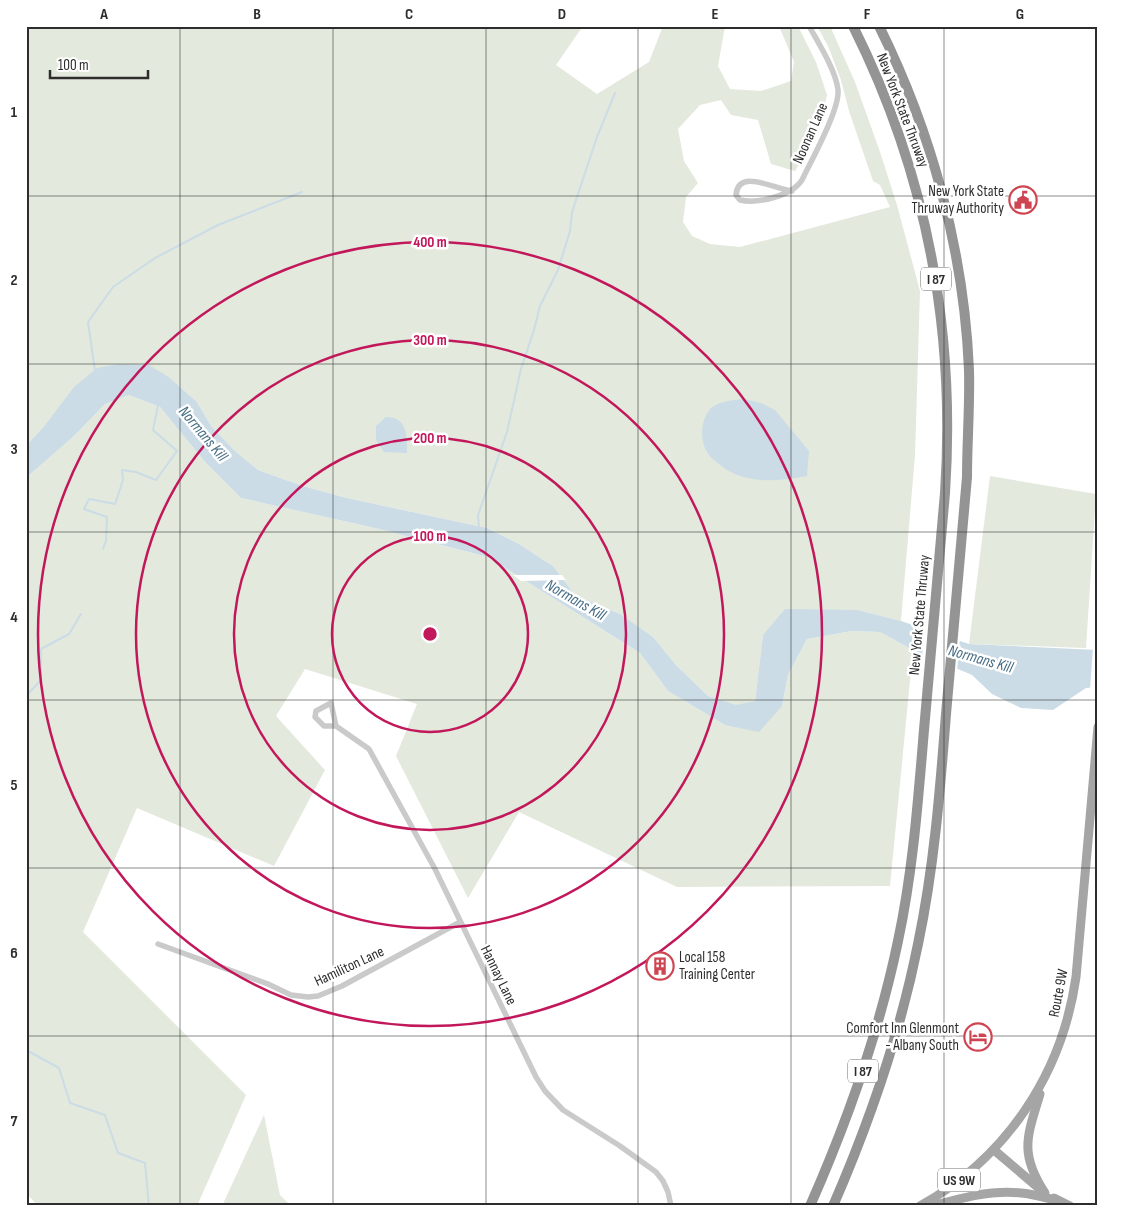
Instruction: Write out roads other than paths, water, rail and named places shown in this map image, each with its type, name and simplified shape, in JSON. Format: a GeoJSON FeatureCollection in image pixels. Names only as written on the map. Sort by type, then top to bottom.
{"type":"FeatureCollection","features":[{"type":"Feature","properties":{"kind":"highway","name":"New York State Thruway"},"geometry":{"type":"LineString","coordinates":[[810,1206],[854,1098],[876,1029],[894,962],[907,893],[914,846],[946,475],[948,407],[944,339],[935,270],[921,204],[900,137],[876,74],[853,26]]}},
{"type":"Feature","properties":{"kind":"highway","name":"New York State Thruway"},"geometry":{"type":"LineString","coordinates":[[832,1206],[857,1150],[876,1097],[908,989],[922,928],[937,825],[967,477],[969,372],[960,283],[947,215],[933,162],[909,94],[878,26]]}},
{"type":"Feature","properties":{"kind":"highway"},"geometry":{"type":"LineString","coordinates":[[886,26],[911,86],[909,94]]}},
{"type":"Feature","properties":{"kind":"main road","name":"Route 9W"},"geometry":{"type":"LineString","coordinates":[[920,1206],[952,1185],[994,1150],[1026,1110],[1044,1080],[1063,1036],[1075,987],[1097,732]]}},
{"type":"Feature","properties":{"kind":"main road"},"geometry":{"type":"LineString","coordinates":[[1044,1080],[1028,1136],[1027,1149],[1031,1167],[1045,1193]]}},
{"type":"Feature","properties":{"kind":"main road"},"geometry":{"type":"LineString","coordinates":[[994,1150],[1030,1182],[1045,1193],[1070,1206]]}},
{"type":"Feature","properties":{"kind":"main road"},"geometry":{"type":"LineString","coordinates":[[932,1206],[970,1196],[1001,1192],[1027,1194],[1059,1201]]}},
{"type":"Feature","properties":{"kind":"street","name":"Noonan Lane"},"geometry":{"type":"LineString","coordinates":[[792,191],[798,186],[804,176],[834,112],[838,98],[834,78],[809,26]]}},
{"type":"Feature","properties":{"kind":"street"},"geometry":{"type":"LineString","coordinates":[[748,181],[792,191],[774,197],[749,201],[740,200],[736,195],[737,187],[748,181]]}},
{"type":"Feature","properties":{"kind":"street","name":"Hannay Lane"},"geometry":{"type":"LineString","coordinates":[[336,726],[331,703],[316,711],[316,716],[324,726],[336,726],[369,749],[435,869],[536,1077],[545,1091],[563,1110],[620,1146],[656,1172],[668,1192],[671,1206]]}},
{"type":"Feature","properties":{"kind":"street","name":"Hamiliton Lane"},"geometry":{"type":"LineString","coordinates":[[158,944],[268,984],[291,995],[308,997],[327,993],[342,986],[460,922]]}},
{"type":"Feature","properties":{"kind":"water","name":"Normans Kill"},"geometry":{"type":"Polygon","coordinates":[[[119,364],[149,365],[170,378],[197,402],[211,426],[235,451],[258,470],[303,486],[347,498],[487,528],[519,544],[553,566],[575,595],[622,615],[653,637],[676,665],[708,696],[736,705],[755,701],[763,635],[785,609],[858,610],[901,621],[969,644],[1098,650],[1098,687],[1086,688],[1053,710],[1021,708],[992,694],[972,675],[913,650],[880,632],[852,631],[807,639],[788,675],[782,706],[759,732],[725,725],[668,691],[640,653],[488,557],[379,529],[241,498],[205,462],[160,407],[129,395],[105,404],[74,436],[26,478],[26,446],[46,424],[74,387],[97,368],[119,364]]]}},
{"type":"Feature","properties":{"kind":"water"},"geometry":{"type":"Polygon","coordinates":[[[744,399],[761,403],[775,410],[809,451],[807,476],[777,480],[746,478],[727,470],[709,455],[702,438],[703,425],[707,413],[718,404],[744,399]]]}},
{"type":"Feature","properties":{"kind":"water"},"geometry":{"type":"Polygon","coordinates":[[[386,417],[398,420],[402,424],[406,434],[407,453],[384,452],[376,440],[376,426],[386,417]]]}},
{"type":"Feature","properties":{"kind":"waterway"},"geometry":{"type":"LineString","coordinates":[[479,528],[478,515],[507,432],[521,369],[540,306],[558,270],[570,231],[572,212],[597,137],[615,93]]}},
{"type":"Feature","properties":{"kind":"waterway"},"geometry":{"type":"LineString","coordinates":[[95,371],[88,322],[113,287],[155,258],[218,225],[302,192]]}},
{"type":"Feature","properties":{"kind":"waterway"},"geometry":{"type":"LineString","coordinates":[[103,549],[106,541],[107,517],[84,509],[89,499],[115,504],[123,480],[122,470],[136,472],[156,480],[177,451],[153,430],[158,406]]}},
{"type":"Feature","properties":{"kind":"waterway"},"geometry":{"type":"LineString","coordinates":[[26,696],[41,680],[41,649],[69,634],[81,614]]}},
{"type":"Feature","properties":{"kind":"waterway"},"geometry":{"type":"LineString","coordinates":[[26,1050],[59,1068],[70,1103],[105,1115],[118,1153],[145,1163],[149,1206]]}},
{"type":"Feature","properties":{"kind":"place","name":"New York State Thruway Authority"},"geometry":{"type":"Point","coordinates":[1023,200]}},
{"type":"Feature","properties":{"kind":"place","name":"Local 158 Training Center"},"geometry":{"type":"Point","coordinates":[660,966]}},
{"type":"Feature","properties":{"kind":"place","name":"Comfort Inn Glenmont - Albany South"},"geometry":{"type":"Point","coordinates":[978,1037]}}]}
